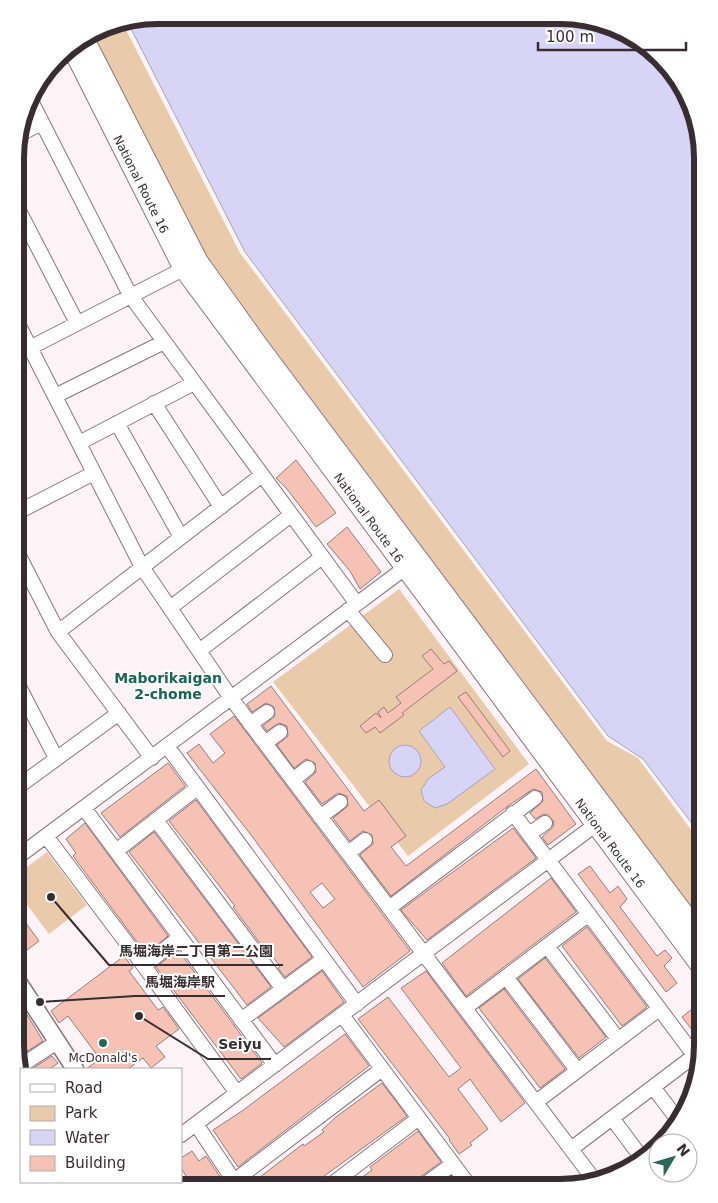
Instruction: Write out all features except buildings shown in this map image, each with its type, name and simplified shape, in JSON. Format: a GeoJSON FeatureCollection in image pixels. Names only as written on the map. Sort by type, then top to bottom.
{"type":"FeatureCollection","features":[{"type":"Feature","properties":{"kind":"highway","name":"National Route 16"},"geometry":{"type":"LineString","coordinates":[[78,50],[191,265],[258,345],[411,564],[602,820],[694,956]]}},
{"type":"Feature","properties":{"kind":"highway","name":"National Route 16"},"geometry":{"type":"LineString","coordinates":[[602,820],[694,929]]}},
{"type":"Feature","properties":{"kind":"main road"},"geometry":{"type":"LineString","coordinates":[[24,991],[74,1068]]}},
{"type":"Feature","properties":{"kind":"street"},"geometry":{"type":"LineString","coordinates":[[34,107],[130,296],[322,557],[385,656]]}},
{"type":"Feature","properties":{"kind":"street"},"geometry":{"type":"LineString","coordinates":[[26,131],[41,123]]}},
{"type":"Feature","properties":{"kind":"street"},"geometry":{"type":"LineString","coordinates":[[24,220],[77,323]]}},
{"type":"Feature","properties":{"kind":"street"},"geometry":{"type":"LineString","coordinates":[[24,351],[191,265]]}},
{"type":"Feature","properties":{"kind":"street"},"geometry":{"type":"LineString","coordinates":[[24,336],[142,567],[250,724],[591,1176]]}},
{"type":"Feature","properties":{"kind":"street"},"geometry":{"type":"LineString","coordinates":[[55,396],[164,342]]}},
{"type":"Feature","properties":{"kind":"street"},"geometry":{"type":"LineString","coordinates":[[79,443],[194,383]]}},
{"type":"Feature","properties":{"kind":"street"},"geometry":{"type":"LineString","coordinates":[[154,403],[221,507]]}},
{"type":"Feature","properties":{"kind":"street"},"geometry":{"type":"LineString","coordinates":[[117,423],[181,537]]}},
{"type":"Feature","properties":{"kind":"street"},"geometry":{"type":"LineString","coordinates":[[24,509],[94,473]]}},
{"type":"Feature","properties":{"kind":"street"},"geometry":{"type":"LineString","coordinates":[[58,632],[262,475]]}},
{"type":"Feature","properties":{"kind":"street"},"geometry":{"type":"LineString","coordinates":[[170,608],[291,514]]}},
{"type":"Feature","properties":{"kind":"street"},"geometry":{"type":"LineString","coordinates":[[199,651],[322,557]]}},
{"type":"Feature","properties":{"kind":"street"},"geometry":{"type":"LineString","coordinates":[[24,851],[152,758],[411,564]]}},
{"type":"Feature","properties":{"kind":"street"},"geometry":{"type":"LineString","coordinates":[[24,577],[58,632],[152,758]]}},
{"type":"Feature","properties":{"kind":"street"},"geometry":{"type":"LineString","coordinates":[[24,694],[56,758]]}},
{"type":"Feature","properties":{"kind":"street"},"geometry":{"type":"LineString","coordinates":[[250,724],[267,712]]}},
{"type":"Feature","properties":{"kind":"street"},"geometry":{"type":"LineString","coordinates":[[24,781],[118,713]]}},
{"type":"Feature","properties":{"kind":"street"},"geometry":{"type":"LineString","coordinates":[[265,743],[280,732]]}},
{"type":"Feature","properties":{"kind":"street"},"geometry":{"type":"LineString","coordinates":[[167,746],[357,1004]]}},
{"type":"Feature","properties":{"kind":"street"},"geometry":{"type":"LineString","coordinates":[[293,780],[308,768]]}},
{"type":"Feature","properties":{"kind":"street"},"geometry":{"type":"LineString","coordinates":[[116,851],[197,788]]}},
{"type":"Feature","properties":{"kind":"street"},"geometry":{"type":"LineString","coordinates":[[389,908],[535,798]]}},
{"type":"Feature","properties":{"kind":"street"},"geometry":{"type":"LineString","coordinates":[[320,817],[340,802]]}},
{"type":"Feature","properties":{"kind":"street"},"geometry":{"type":"LineString","coordinates":[[84,808],[275,1065]]}},
{"type":"Feature","properties":{"kind":"street"},"geometry":{"type":"LineString","coordinates":[[514,814],[694,1055]]}},
{"type":"Feature","properties":{"kind":"street"},"geometry":{"type":"LineString","coordinates":[[156,820],[283,989]]}},
{"type":"Feature","properties":{"kind":"street"},"geometry":{"type":"LineString","coordinates":[[182,1134],[602,820]]}},
{"type":"Feature","properties":{"kind":"street"},"geometry":{"type":"LineString","coordinates":[[529,834],[545,823]]}},
{"type":"Feature","properties":{"kind":"street"},"geometry":{"type":"LineString","coordinates":[[46,836],[237,1094]]}},
{"type":"Feature","properties":{"kind":"street"},"geometry":{"type":"LineString","coordinates":[[348,853],[365,840]]}},
{"type":"Feature","properties":{"kind":"street"},"geometry":{"type":"LineString","coordinates":[[465,1008],[588,914]]}},
{"type":"Feature","properties":{"kind":"street"},"geometry":{"type":"LineString","coordinates":[[144,966],[180,937]]}},
{"type":"Feature","properties":{"kind":"street"},"geometry":{"type":"LineString","coordinates":[[547,946],[618,1040]]}},
{"type":"Feature","properties":{"kind":"street"},"geometry":{"type":"LineString","coordinates":[[241,1020],[324,959]]}},
{"type":"Feature","properties":{"kind":"street"},"geometry":{"type":"LineString","coordinates":[[506,977],[576,1070]]}},
{"type":"Feature","properties":{"kind":"street"},"geometry":{"type":"LineString","coordinates":[[536,1102],[659,1008]]}},
{"type":"Feature","properties":{"kind":"street"},"geometry":{"type":"LineString","coordinates":[[342,1015],[464,1179]]}},
{"type":"Feature","properties":{"kind":"street"},"geometry":{"type":"LineString","coordinates":[[25,1063],[57,1042]]}},
{"type":"Feature","properties":{"kind":"street"},"geometry":{"type":"LineString","coordinates":[[571,1149],[653,1087],[693,1061]]}},
{"type":"Feature","properties":{"kind":"street"},"geometry":{"type":"LineString","coordinates":[[242,1179],[382,1069]]}},
{"type":"Feature","properties":{"kind":"street"},"geometry":{"type":"LineString","coordinates":[[653,1087],[674,1115]]}},
{"type":"Feature","properties":{"kind":"street"},"geometry":{"type":"LineString","coordinates":[[339,1179],[419,1118]]}},
{"type":"Feature","properties":{"kind":"street"},"geometry":{"type":"LineString","coordinates":[[612,1118],[639,1154]]}},
{"type":"Feature","properties":{"kind":"street"},"geometry":{"type":"LineString","coordinates":[[196,1124],[233,1179]]}},
{"type":"Feature","properties":{"kind":"street"},"geometry":{"type":"LineString","coordinates":[[432,1179],[453,1164]]}},
{"type":"Feature","properties":{"kind":"green space"},"geometry":{"type":"Polygon","coordinates":[[[125,28],[240,253],[607,741],[638,758],[694,834],[694,910],[205,257],[93,41],[107,34],[125,28]]]}},
{"type":"Feature","properties":{"kind":"green space"},"geometry":{"type":"Polygon","coordinates":[[[399,589],[529,764],[408,856],[273,682],[399,589]]]}},
{"type":"Feature","properties":{"kind":"green space"},"geometry":{"type":"Polygon","coordinates":[[[47,852],[87,905],[49,934],[24,901],[24,869],[47,852]]]}},
{"type":"Feature","properties":{"kind":"water"},"geometry":{"type":"Polygon","coordinates":[[[158,24],[578,25],[595,28],[627,42],[642,51],[667,76],[684,107],[690,123],[694,158],[694,826],[643,759],[608,736],[245,252],[130,27],[158,24]]]}},
{"type":"Feature","properties":{"kind":"water"},"geometry":{"type":"Polygon","coordinates":[[[450,707],[495,769],[447,804],[435,808],[424,801],[421,790],[428,779],[445,767],[419,731],[450,707]]]}},
{"type":"Feature","properties":{"kind":"water"},"geometry":{"type":"Polygon","coordinates":[[[405,745],[411,746],[416,750],[420,755],[420,767],[416,772],[411,776],[405,777],[399,776],[394,772],[390,767],[389,761],[390,755],[394,750],[399,746],[405,745]]]}},
{"type":"Feature","properties":{"kind":"place","name":"馬堀海岸二丁目第二公園"},"geometry":{"type":"Point","coordinates":[51,897]}},
{"type":"Feature","properties":{"kind":"place","name":"馬堀海岸駅"},"geometry":{"type":"Point","coordinates":[40,1002]}},
{"type":"Feature","properties":{"kind":"place","name":"Seiyu"},"geometry":{"type":"Point","coordinates":[139,1016]}},
{"type":"Feature","properties":{"kind":"place","name":"McDonald's"},"geometry":{"type":"Point","coordinates":[103,1043]}},
{"type":"Feature","properties":{"kind":"district","name":"Maborikaigan 2-chome"},"geometry":{"type":"Point","coordinates":[168,686]}}]}
